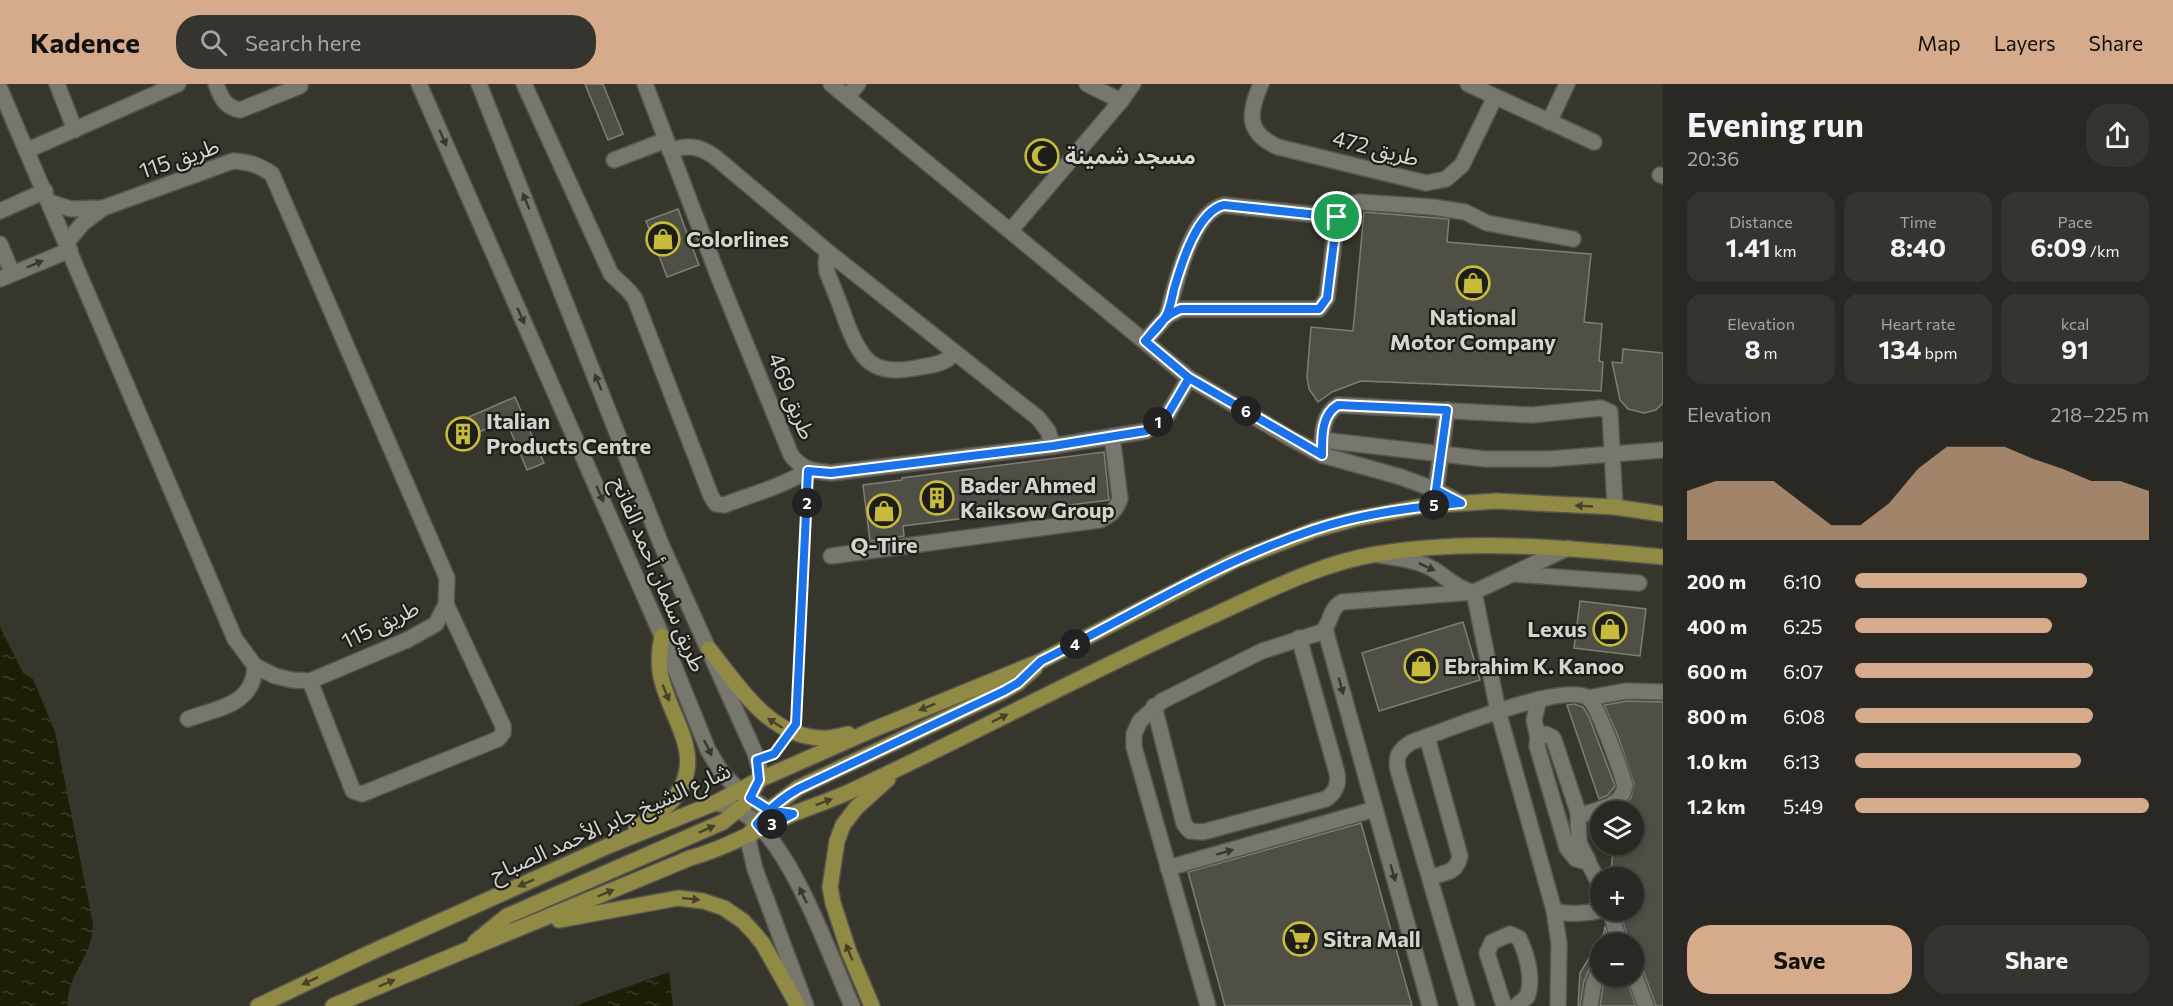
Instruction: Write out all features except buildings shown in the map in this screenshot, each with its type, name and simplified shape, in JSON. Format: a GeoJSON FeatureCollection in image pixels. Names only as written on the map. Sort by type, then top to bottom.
{"type":"FeatureCollection","features":[{"type":"Feature","properties":{"kind":"main road","name":"شارع الشيخ جابر الأحمد الصباح"},"geometry":{"type":"LineString","coordinates":[[258,1006],[365,955],[608,846],[715,803],[745,794],[759,780],[872,730],[1041,661],[1234,561],[1314,530],[1354,519],[1423,506],[1496,501],[1615,507],[1663,514]]}},
{"type":"Feature","properties":{"kind":"main road"},"geometry":{"type":"LineString","coordinates":[[333,1006],[468,948],[530,925],[690,858],[714,851],[756,830],[847,793],[1137,650],[1288,582],[1332,565],[1376,554],[1462,545],[1519,544],[1663,557]]}},
{"type":"Feature","properties":{"kind":"main road"},"geometry":{"type":"LineString","coordinates":[[608,846],[662,810],[676,796],[684,779],[688,758],[687,747],[660,675],[659,655],[662,636]]}},
{"type":"Feature","properties":{"kind":"main road"},"geometry":{"type":"LineString","coordinates":[[709,649],[763,714],[790,732],[824,738],[872,730]]}},
{"type":"Feature","properties":{"kind":"main road"},"geometry":{"type":"LineString","coordinates":[[756,830],[769,810],[798,789],[1004,691],[1018,683],[1041,661]]}},
{"type":"Feature","properties":{"kind":"main road"},"geometry":{"type":"LineString","coordinates":[[872,1006],[838,921],[830,887],[831,874],[837,840],[843,825],[856,808],[903,765]]}},
{"type":"Feature","properties":{"kind":"main road"},"geometry":{"type":"LineString","coordinates":[[468,948],[507,916],[715,826],[738,811],[745,794]]}},
{"type":"Feature","properties":{"kind":"main road"},"geometry":{"type":"LineString","coordinates":[[530,925],[678,898],[703,901],[724,908],[743,921],[755,934],[798,1006]]}},
{"type":"Feature","properties":{"kind":"street"},"geometry":{"type":"LineString","coordinates":[[57,84],[75,130]]}},
{"type":"Feature","properties":{"kind":"street"},"geometry":{"type":"LineString","coordinates":[[28,150],[178,84]]}},
{"type":"Feature","properties":{"kind":"street"},"geometry":{"type":"LineString","coordinates":[[216,84],[224,102],[231,108],[240,110],[300,86]]}},
{"type":"Feature","properties":{"kind":"street","name":"طريق سلمان أحمد الفاتح"},"geometry":{"type":"LineString","coordinates":[[419,84],[662,636],[708,750],[722,773],[745,794],[769,810],[793,814]]}},
{"type":"Feature","properties":{"kind":"street","name":"طريق سلمان أحمد الفاتح"},"geometry":{"type":"LineString","coordinates":[[479,84],[640,491],[757,760],[759,780]]}},
{"type":"Feature","properties":{"kind":"street"},"geometry":{"type":"LineString","coordinates":[[524,84],[611,274],[635,299],[706,485],[716,504],[724,505],[770,489],[808,471]]}},
{"type":"Feature","properties":{"kind":"street","name":"طريق 469"},"geometry":{"type":"LineString","coordinates":[[645,84],[719,278],[791,455],[808,471],[831,473],[1053,446],[1146,431],[1168,414],[1189,378]]}},
{"type":"Feature","properties":{"kind":"street"},"geometry":{"type":"LineString","coordinates":[[831,84],[1189,378],[1322,447],[1436,490],[1461,503]]}},
{"type":"Feature","properties":{"kind":"street"},"geometry":{"type":"LineString","coordinates":[[847,97],[858,84]]}},
{"type":"Feature","properties":{"kind":"street"},"geometry":{"type":"LineString","coordinates":[[1087,84],[1106,88],[1121,100]]}},
{"type":"Feature","properties":{"kind":"street"},"geometry":{"type":"LineString","coordinates":[[1011,230],[1133,84]]}},
{"type":"Feature","properties":{"kind":"street","name":"طريق 472"},"geometry":{"type":"LineString","coordinates":[[1261,84],[1251,115],[1255,129],[1264,141],[1278,147],[1416,182],[1436,182],[1455,173],[1462,165],[1495,97]]}},
{"type":"Feature","properties":{"kind":"street"},"geometry":{"type":"LineString","coordinates":[[1468,84],[1594,142]]}},
{"type":"Feature","properties":{"kind":"street"},"geometry":{"type":"LineString","coordinates":[[1549,122],[1566,84]]}},
{"type":"Feature","properties":{"kind":"street"},"geometry":{"type":"LineString","coordinates":[[2,101],[28,150],[235,639],[255,666],[275,676],[310,681],[353,791],[357,794],[362,794],[498,739],[503,733],[503,726],[446,604]]}},
{"type":"Feature","properties":{"kind":"street"},"geometry":{"type":"LineString","coordinates":[[614,160],[668,145],[693,147],[708,152],[828,252],[1038,418],[1048,431],[1053,446]]}},
{"type":"Feature","properties":{"kind":"street","name":"طريق 115"},"geometry":{"type":"LineString","coordinates":[[68,246],[83,223],[103,208],[233,161],[250,162],[272,174],[447,578],[446,604],[436,624],[407,640],[310,681]]}},
{"type":"Feature","properties":{"kind":"street"},"geometry":{"type":"LineString","coordinates":[[1432,207],[1436,182]]}},
{"type":"Feature","properties":{"kind":"street"},"geometry":{"type":"LineString","coordinates":[[0,211],[47,196]]}},
{"type":"Feature","properties":{"kind":"street","name":"طريق 115"},"geometry":{"type":"LineString","coordinates":[[47,196],[71,209],[103,208]]}},
{"type":"Feature","properties":{"kind":"street"},"geometry":{"type":"LineString","coordinates":[[1145,341],[1167,316],[1181,309],[1319,309],[1327,298],[1337,217],[1346,206],[1359,202],[1432,207],[1466,212],[1487,223],[1573,238]]}},
{"type":"Feature","properties":{"kind":"street"},"geometry":{"type":"LineString","coordinates":[[1167,316],[1181,266],[1194,236],[1210,212],[1217,207],[1224,205],[1337,217]]}},
{"type":"Feature","properties":{"kind":"street"},"geometry":{"type":"LineString","coordinates":[[0,244],[6,276],[68,246]]}},
{"type":"Feature","properties":{"kind":"street"},"geometry":{"type":"LineString","coordinates":[[828,252],[827,272],[855,344],[869,362],[883,369],[898,371],[941,363],[954,353]]}},
{"type":"Feature","properties":{"kind":"street"},"geometry":{"type":"LineString","coordinates":[[1322,447],[1325,421],[1330,410],[1338,405],[1532,415],[1606,409],[1610,412],[1615,507]]}},
{"type":"Feature","properties":{"kind":"street"},"geometry":{"type":"LineString","coordinates":[[1436,490],[1447,410]]}},
{"type":"Feature","properties":{"kind":"street"},"geometry":{"type":"LineString","coordinates":[[831,556],[1100,520],[1109,516],[1117,508],[1120,499],[1112,436]]}},
{"type":"Feature","properties":{"kind":"street"},"geometry":{"type":"LineString","coordinates":[[1322,447],[1485,459],[1549,459],[1663,450]]}},
{"type":"Feature","properties":{"kind":"street"},"geometry":{"type":"LineString","coordinates":[[1208,1006],[1134,747],[1134,734],[1140,720],[1154,706],[1262,651],[1318,634],[1325,629],[1333,609],[1342,602],[1474,592],[1568,548]]}},
{"type":"Feature","properties":{"kind":"street"},"geometry":{"type":"LineString","coordinates":[[1376,554],[1422,564],[1461,589],[1474,592]]}},
{"type":"Feature","properties":{"kind":"street"},"geometry":{"type":"LineString","coordinates":[[1514,574],[1639,583]]}},
{"type":"Feature","properties":{"kind":"street"},"geometry":{"type":"LineString","coordinates":[[1474,592],[1498,711],[1554,910],[1560,962],[1557,1006]]}},
{"type":"Feature","properties":{"kind":"street"},"geometry":{"type":"LineString","coordinates":[[1325,629],[1430,1006]]}},
{"type":"Feature","properties":{"kind":"street"},"geometry":{"type":"LineString","coordinates":[[1154,706],[1184,824],[1190,831],[1203,832],[1326,799],[1335,790],[1338,779],[1299,638]]}},
{"type":"Feature","properties":{"kind":"street"},"geometry":{"type":"LineString","coordinates":[[188,719],[242,698],[250,689],[255,678],[255,666]]}},
{"type":"Feature","properties":{"kind":"street"},"geometry":{"type":"LineString","coordinates":[[1588,698],[1626,691],[1663,692]]}},
{"type":"Feature","properties":{"kind":"street"},"geometry":{"type":"LineString","coordinates":[[1467,1006],[1396,762],[1398,754],[1403,747],[1498,711],[1539,699],[1574,693],[1588,698],[1595,705],[1625,786],[1621,798],[1616,803],[1579,816]]}},
{"type":"Feature","properties":{"kind":"street"},"geometry":{"type":"LineString","coordinates":[[1539,699],[1534,720],[1538,738],[1537,749],[1567,848],[1576,859],[1584,863],[1588,862]]}},
{"type":"Feature","properties":{"kind":"street"},"geometry":{"type":"LineString","coordinates":[[1538,738],[1545,734],[1554,740],[1579,816],[1578,838],[1591,867]]}},
{"type":"Feature","properties":{"kind":"street"},"geometry":{"type":"LineString","coordinates":[[1427,737],[1460,856],[1459,864],[1454,870],[1430,877]]}},
{"type":"Feature","properties":{"kind":"street"},"geometry":{"type":"LineString","coordinates":[[715,803],[738,811],[781,854],[804,895],[852,1006]]}},
{"type":"Feature","properties":{"kind":"street"},"geometry":{"type":"LineString","coordinates":[[1168,868],[1375,809]]}},
{"type":"Feature","properties":{"kind":"street"},"geometry":{"type":"LineString","coordinates":[[756,830],[749,844],[755,869],[806,1006]]}},
{"type":"Feature","properties":{"kind":"street"},"geometry":{"type":"LineString","coordinates":[[1554,910],[1563,914],[1590,912]]}},
{"type":"Feature","properties":{"kind":"street"},"geometry":{"type":"LineString","coordinates":[[1558,934],[1567,924],[1590,915]]}},
{"type":"Feature","properties":{"kind":"street"},"geometry":{"type":"LineString","coordinates":[[1504,1006],[1487,953],[1492,942],[1510,934],[1519,938],[1522,944],[1531,979],[1527,997],[1516,1006]]}},
{"type":"Feature","properties":{"kind":"street"},"geometry":{"type":"LineString","coordinates":[[1590,1006],[1593,987]]}},
{"type":"Feature","properties":{"kind":"street"},"geometry":{"type":"LineString","coordinates":[[1639,987],[1646,1006]]}},
{"type":"Feature","properties":{"kind":"path"},"geometry":{"type":"LineString","coordinates":[[757,760],[774,754],[796,724],[808,471]]}},
{"type":"Feature","properties":{"kind":"water"},"geometry":{"type":"Polygon","coordinates":[[[0,627],[23,673],[33,679],[55,732],[93,924],[90,943],[72,981],[68,1006],[0,1006],[0,627]]]}},
{"type":"Feature","properties":{"kind":"water"},"geometry":{"type":"Polygon","coordinates":[[[669,972],[673,1006],[574,1006],[669,972]]]}},
{"type":"Feature","properties":{"kind":"place","name":"مسجد شمينة"},"geometry":{"type":"Point","coordinates":[1042,156]}},
{"type":"Feature","properties":{"kind":"place","name":"Colorlines"},"geometry":{"type":"Point","coordinates":[663,239]}},
{"type":"Feature","properties":{"kind":"place","name":"National Motor Company"},"geometry":{"type":"Point","coordinates":[1473,283]}},
{"type":"Feature","properties":{"kind":"place","name":"Italian Products Centre"},"geometry":{"type":"Point","coordinates":[463,434]}},
{"type":"Feature","properties":{"kind":"place","name":"Bader Ahmed Kaiksow Group"},"geometry":{"type":"Point","coordinates":[937,498]}},
{"type":"Feature","properties":{"kind":"place","name":"Q-Tire"},"geometry":{"type":"Point","coordinates":[884,511]}},
{"type":"Feature","properties":{"kind":"place","name":"Lexus"},"geometry":{"type":"Point","coordinates":[1610,629]}},
{"type":"Feature","properties":{"kind":"place","name":"Ebrahim K. Kanoo"},"geometry":{"type":"Point","coordinates":[1421,666]}},
{"type":"Feature","properties":{"kind":"place","name":"Sitra Mall"},"geometry":{"type":"Point","coordinates":[1300,939]}},
{"type":"Feature","properties":{"kind":"route"},"geometry":{"type":"LineString","coordinates":[[1337,217],[1224,205],[1210,212],[1194,236],[1181,266],[1167,316],[1145,341],[1189,378],[1168,414],[1146,431],[1053,446],[831,473],[808,471],[796,724],[774,754],[757,760],[760,771],[759,780],[750,798],[769,810],[793,814],[762,830],[757,824],[769,810],[798,789],[1004,691],[1018,683],[1041,661],[1234,561],[1314,530],[1354,519],[1423,506],[1461,503],[1436,490],[1447,410],[1338,405],[1330,410],[1325,421],[1322,455],[1189,378],[1145,341],[1157,327],[1167,316],[1181,309],[1314,311],[1323,307],[1327,298],[1337,217]]}}]}
